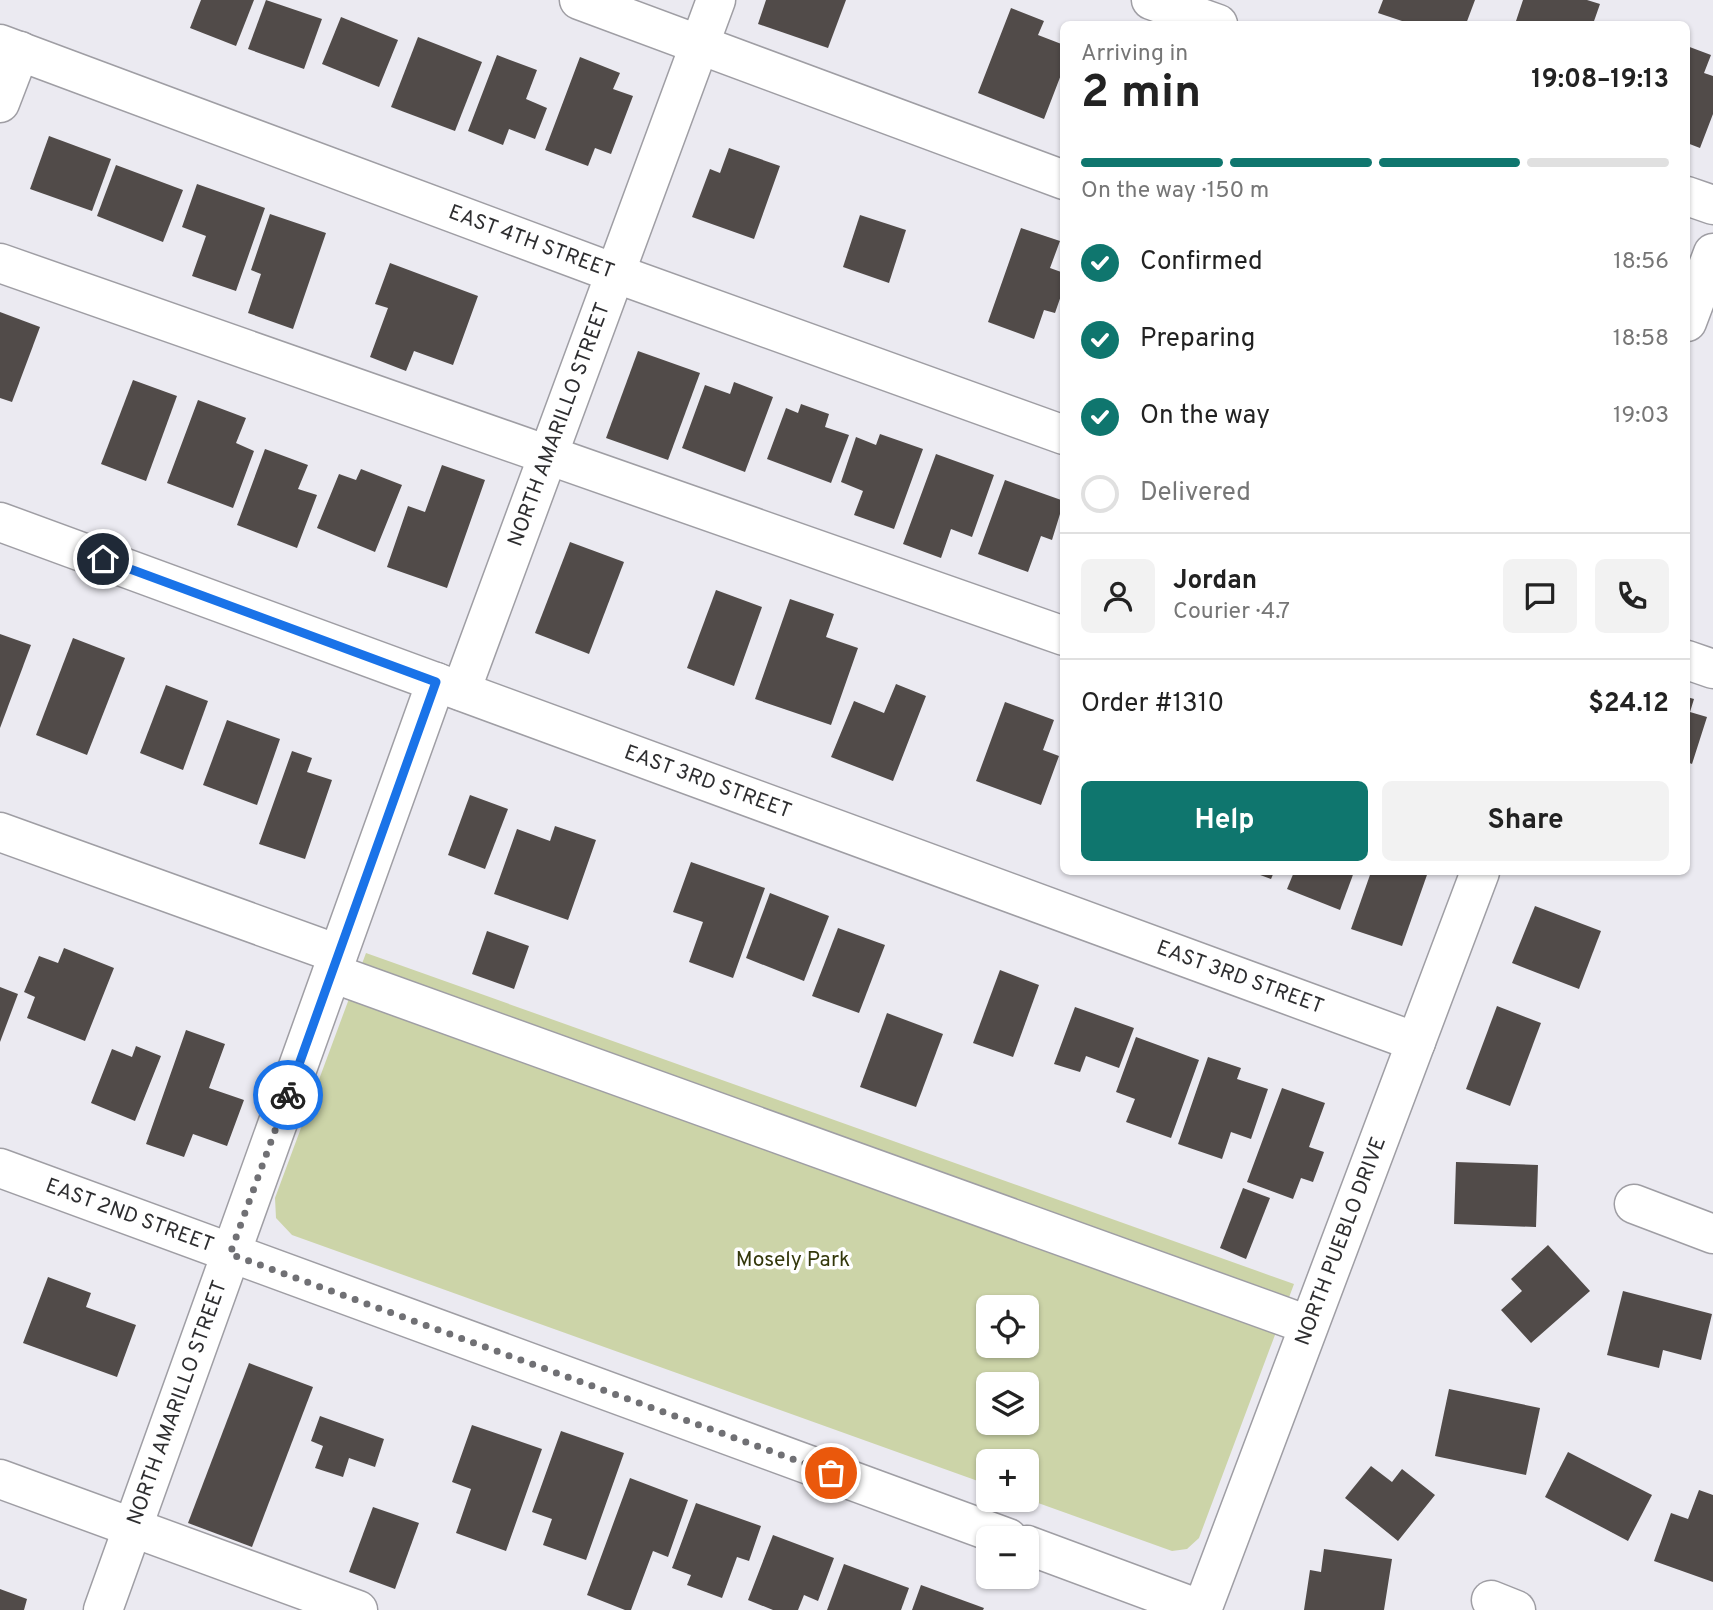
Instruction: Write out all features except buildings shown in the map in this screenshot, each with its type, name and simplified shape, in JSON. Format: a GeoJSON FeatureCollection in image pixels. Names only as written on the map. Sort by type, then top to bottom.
{"type":"FeatureCollection","features":[{"type":"Feature","properties":{"kind":"street"},"geometry":{"type":"LineString","coordinates":[[579,0],[1060,179]]}},
{"type":"Feature","properties":{"kind":"street","name":"NORTH AMARILLO STREET"},"geometry":{"type":"LineString","coordinates":[[103,1610],[335,964],[448,686],[549,456],[716,0]]}},
{"type":"Feature","properties":{"kind":"street"},"geometry":{"type":"LineString","coordinates":[[1151,0],[1210,21]]}},
{"type":"Feature","properties":{"kind":"street"},"geometry":{"type":"LineString","coordinates":[[0,103],[10,47]]}},
{"type":"Feature","properties":{"kind":"street","name":"EAST 4TH STREET"},"geometry":{"type":"LineString","coordinates":[[10,47],[617,274],[1060,434]]}},
{"type":"Feature","properties":{"kind":"street"},"geometry":{"type":"LineString","coordinates":[[1690,197],[1713,205]]}},
{"type":"Feature","properties":{"kind":"street"},"geometry":{"type":"LineString","coordinates":[[1690,314],[1713,253]]}},
{"type":"Feature","properties":{"kind":"street"},"geometry":{"type":"LineString","coordinates":[[0,263],[1060,635]]}},
{"type":"Feature","properties":{"kind":"street","name":"EAST 3RD STREET"},"geometry":{"type":"LineString","coordinates":[[0,522],[1416,1042]]}},
{"type":"Feature","properties":{"kind":"street"},"geometry":{"type":"LineString","coordinates":[[1690,661],[1713,669]]}},
{"type":"Feature","properties":{"kind":"street"},"geometry":{"type":"LineString","coordinates":[[0,832],[335,964],[1308,1325]]}},
{"type":"Feature","properties":{"kind":"street","name":"NORTH PUEBLO DRIVE"},"geometry":{"type":"LineString","coordinates":[[1202,1610],[1479,875]]}},
{"type":"Feature","properties":{"kind":"street","name":"EAST 2ND STREET"},"geometry":{"type":"LineString","coordinates":[[0,1168],[976,1526]]}},
{"type":"Feature","properties":{"kind":"street"},"geometry":{"type":"LineString","coordinates":[[1634,1205],[1713,1234]]}},
{"type":"Feature","properties":{"kind":"street"},"geometry":{"type":"LineString","coordinates":[[0,1479],[358,1610]]}},
{"type":"Feature","properties":{"kind":"street"},"geometry":{"type":"LineString","coordinates":[[1039,1549],[1202,1610]]}},
{"type":"Feature","properties":{"kind":"green space","name":"Mosely Park"},"geometry":{"type":"Polygon","coordinates":[[[366,953],[1294,1284],[1199,1538],[1187,1549],[1172,1551],[1039,1503],[1039,1449],[976,1449],[976,1480],[292,1235],[276,1218],[275,1198],[366,953]]]}},
{"type":"Feature","properties":{"kind":"way so far"},"geometry":{"type":"LineString","coordinates":[[288,1095],[230,1254],[831,1473]]}},
{"type":"Feature","properties":{"kind":"route"},"geometry":{"type":"LineString","coordinates":[[103,559],[436,682],[288,1095]]}}]}
